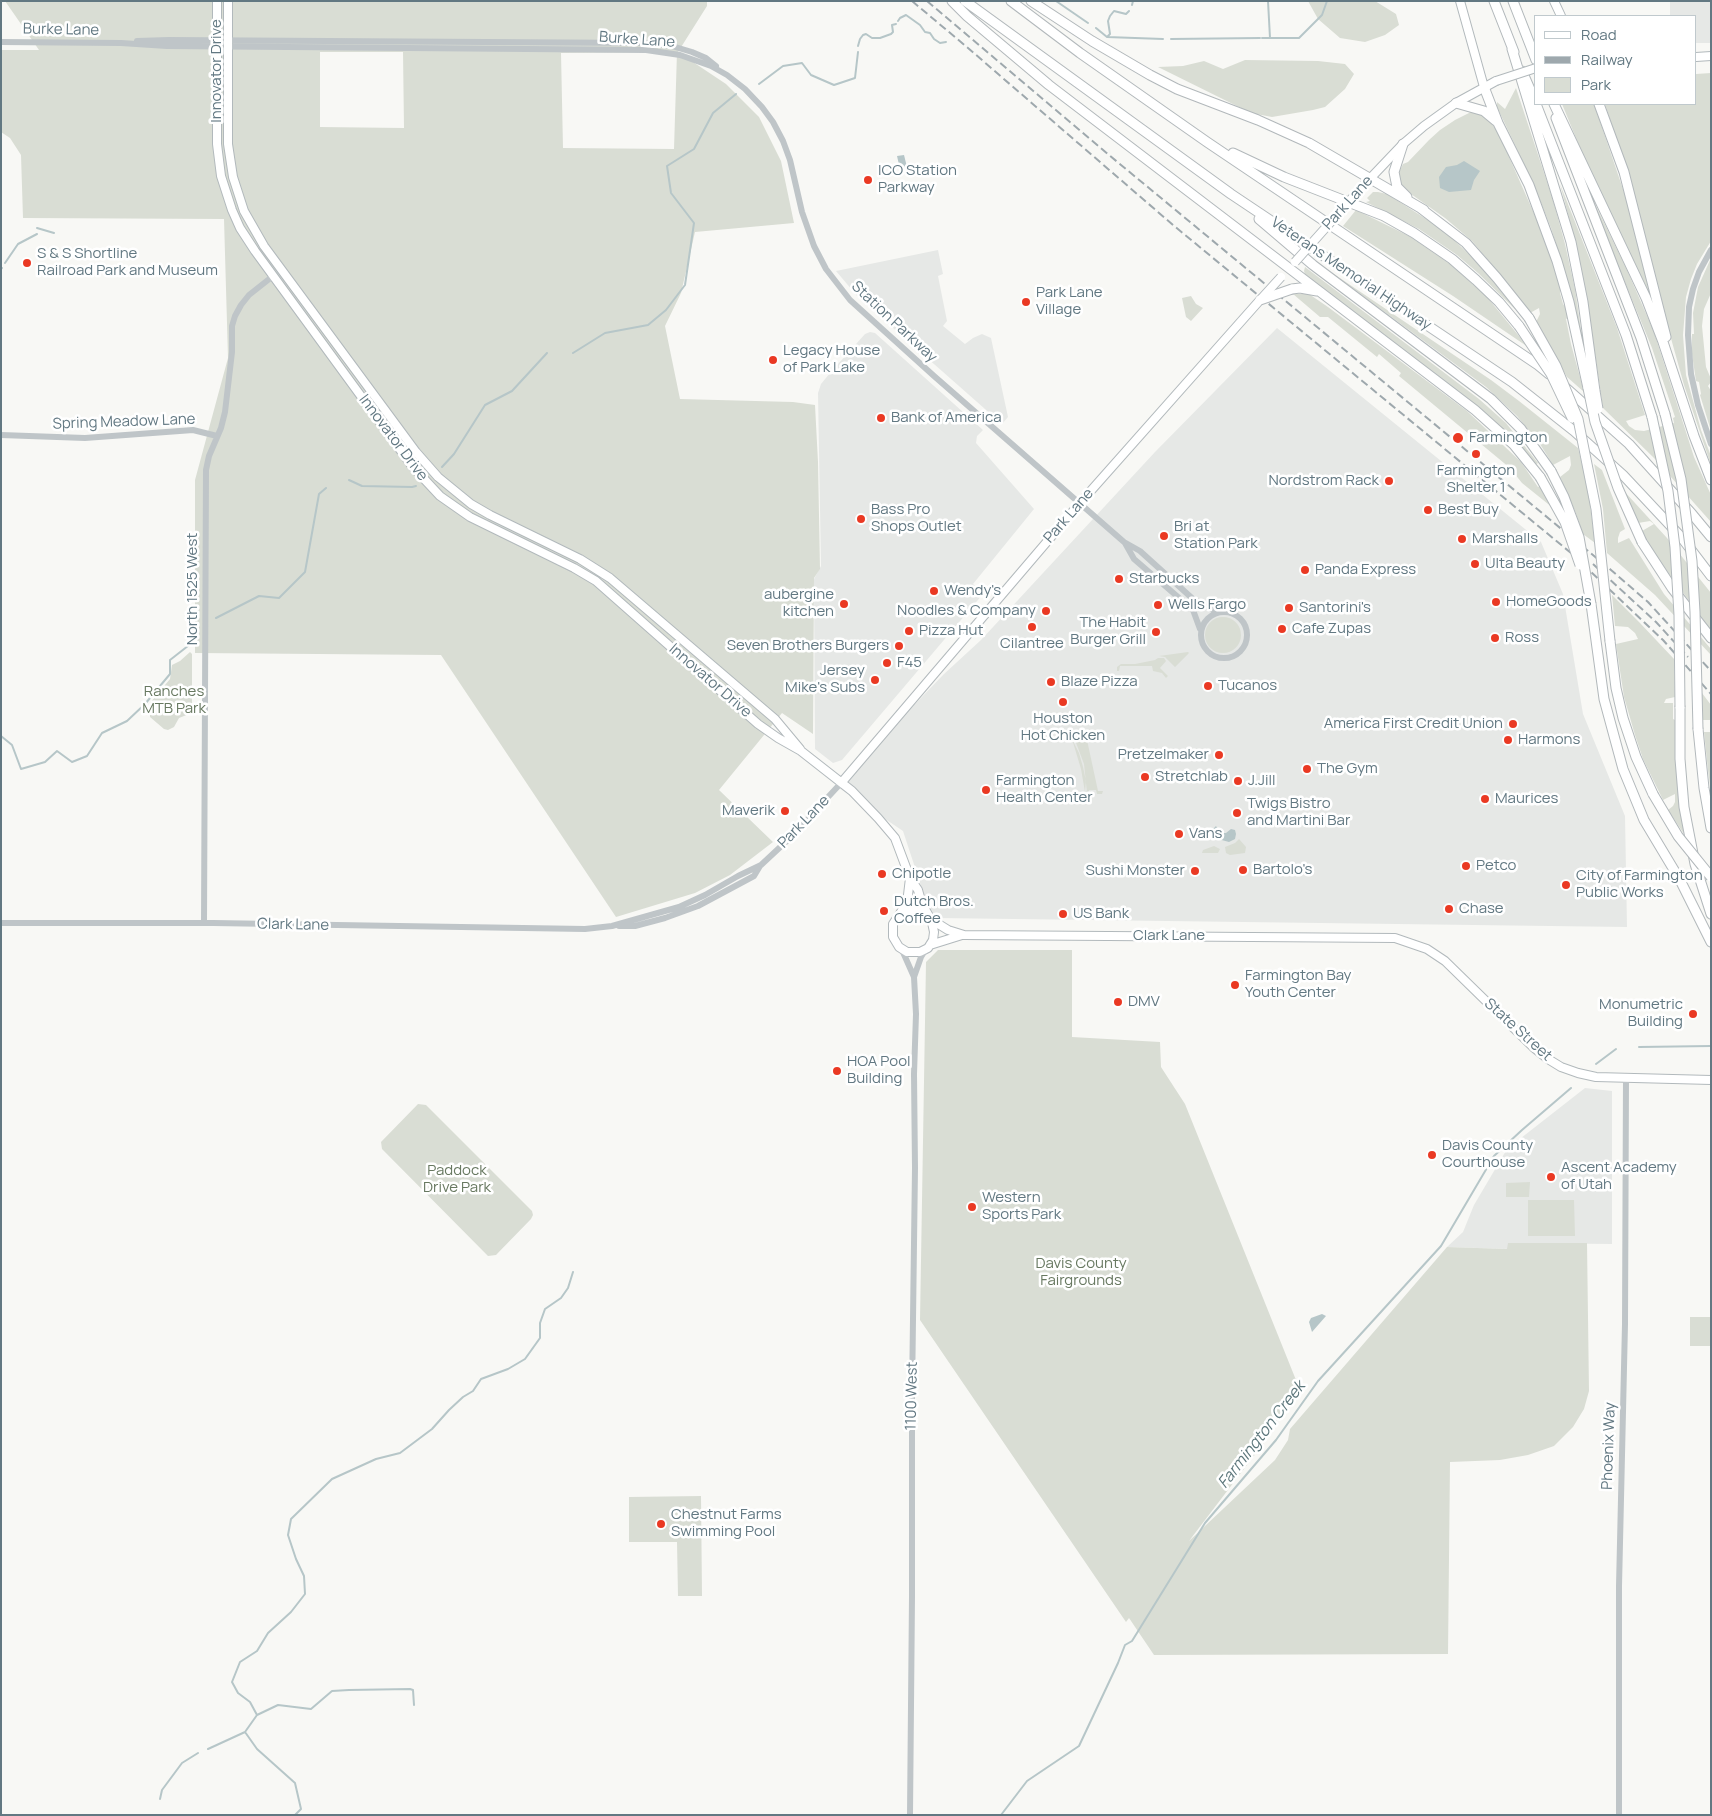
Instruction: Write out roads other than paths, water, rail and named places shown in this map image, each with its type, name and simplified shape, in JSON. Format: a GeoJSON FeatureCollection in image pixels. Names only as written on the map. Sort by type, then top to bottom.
{"type":"FeatureCollection","features":[{"type":"Feature","properties":{"kind":"highway"},"geometry":{"type":"LineString","coordinates":[[952,1],[967,16],[1049,85],[1292,265],[1320,292],[1490,422],[1514,445],[1540,477],[1565,522],[1576,551],[1591,604]]}},
{"type":"Feature","properties":{"kind":"highway","name":"Veterans Memorial Highway"},"geometry":{"type":"LineString","coordinates":[[965,1],[1231,194],[1512,382],[1574,430],[1623,475],[1682,538],[1711,576]]}},
{"type":"Feature","properties":{"kind":"highway","name":"Veterans Memorial Highway"},"geometry":{"type":"LineString","coordinates":[[1011,1],[1080,53],[1207,142],[1538,365],[1629,444],[1711,537]]}},
{"type":"Feature","properties":{"kind":"highway"},"geometry":{"type":"LineString","coordinates":[[1032,1],[1092,41],[1150,75],[1177,89],[1258,120],[1301,139],[1424,210]]}},
{"type":"Feature","properties":{"kind":"highway"},"geometry":{"type":"LineString","coordinates":[[1494,1],[1512,49],[1534,98]]}},
{"type":"Feature","properties":{"kind":"highway"},"geometry":{"type":"LineString","coordinates":[[1513,1],[1534,55]]}},
{"type":"Feature","properties":{"kind":"highway"},"geometry":{"type":"LineString","coordinates":[[1512,49],[1521,84],[1571,242],[1581,291],[1595,422],[1624,503],[1642,542],[1672,588],[1711,638]]}},
{"type":"Feature","properties":{"kind":"highway"},"geometry":{"type":"LineString","coordinates":[[1484,87],[1498,123],[1529,185],[1557,261],[1591,389]]}},
{"type":"Feature","properties":{"kind":"highway"},"geometry":{"type":"LineString","coordinates":[[1456,103],[1484,111],[1498,123]]}},
{"type":"Feature","properties":{"kind":"highway"},"geometry":{"type":"LineString","coordinates":[[1537,105],[1626,334],[1652,417],[1666,477],[1675,547],[1679,605],[1680,758],[1684,807],[1695,864],[1711,914]]}},
{"type":"Feature","properties":{"kind":"highway"},"geometry":{"type":"LineString","coordinates":[[1553,105],[1646,298],[1711,480]]}},
{"type":"Feature","properties":{"kind":"highway"},"geometry":{"type":"LineString","coordinates":[[1553,105],[1560,132],[1641,338],[1665,414],[1681,479],[1692,554],[1696,612],[1698,729],[1701,766],[1711,828]]}},
{"type":"Feature","properties":{"kind":"highway"},"geometry":{"type":"LineString","coordinates":[[1600,105],[1632,200],[1678,386]]}},
{"type":"Feature","properties":{"kind":"highway"},"geometry":{"type":"LineString","coordinates":[[1207,142],[1284,177],[1384,216],[1414,233],[1452,259],[1499,302],[1534,347],[1554,378],[1583,446]]}},
{"type":"Feature","properties":{"kind":"highway"},"geometry":{"type":"LineString","coordinates":[[1403,144],[1395,167],[1394,180],[1398,187],[1403,194],[1466,243],[1498,278],[1529,318],[1549,351],[1570,395],[1578,419],[1596,509],[1616,688],[1623,718],[1636,757],[1653,794],[1678,836],[1711,877]]}},
{"type":"Feature","properties":{"kind":"highway"},"geometry":{"type":"LineString","coordinates":[[1231,194],[1313,265],[1491,399],[1527,437],[1551,471],[1569,507],[1579,537],[1591,604],[1604,699],[1622,769],[1644,820],[1680,880],[1711,942]]}},
{"type":"Feature","properties":{"kind":"highway"},"geometry":{"type":"LineString","coordinates":[[1260,300],[1300,288],[1320,292]]}},
{"type":"Feature","properties":{"kind":"main road","name":"Innovator Drive"},"geometry":{"type":"LineString","coordinates":[[217,1],[217,144],[224,188],[240,228],[409,462],[440,496],[480,522],[574,568],[596,581],[758,724],[801,751],[842,782]]}},
{"type":"Feature","properties":{"kind":"main road","name":"Innovator Drive"},"geometry":{"type":"LineString","coordinates":[[228,1],[229,155],[236,188],[249,222],[270,254],[422,461],[445,484],[471,504],[580,559],[610,578],[775,720],[801,751]]}},
{"type":"Feature","properties":{"kind":"main road"},"geometry":{"type":"LineString","coordinates":[[1460,1],[1484,87]]}},
{"type":"Feature","properties":{"kind":"main road"},"geometry":{"type":"LineString","coordinates":[[1554,1],[1561,15]]}},
{"type":"Feature","properties":{"kind":"main road"},"geometry":{"type":"LineString","coordinates":[[1697,56],[1711,56]]}},
{"type":"Feature","properties":{"kind":"main road","name":"Park Lane"},"geometry":{"type":"LineString","coordinates":[[842,782],[1080,503],[1260,300],[1403,144],[1433,118],[1456,103],[1496,81],[1534,69]]}},
{"type":"Feature","properties":{"kind":"main road"},"geometry":{"type":"LineString","coordinates":[[842,782],[867,806],[894,838],[910,878],[918,890],[923,906],[931,918],[934,932],[928,947],[915,953],[902,950],[892,936],[893,924],[907,903],[910,878]]}},
{"type":"Feature","properties":{"kind":"main road"},"geometry":{"type":"LineString","coordinates":[[898,916],[915,911],[931,918]]}},
{"type":"Feature","properties":{"kind":"main road","name":"Clark Lane"},"geometry":{"type":"LineString","coordinates":[[931,918],[948,930],[964,934],[1373,937]]}},
{"type":"Feature","properties":{"kind":"main road","name":"Clark Lane"},"geometry":{"type":"LineString","coordinates":[[928,947],[964,934]]}},
{"type":"Feature","properties":{"kind":"main road","name":"State Street"},"geometry":{"type":"LineString","coordinates":[[1373,937],[1395,938],[1427,949],[1436,955],[1548,1059],[1578,1073],[1596,1077],[1711,1080]]}},
{"type":"Feature","properties":{"kind":"street","name":"Burke Lane"},"geometry":{"type":"LineString","coordinates":[[1,42],[121,44],[157,40],[217,43],[646,50],[680,55],[720,71]]}},
{"type":"Feature","properties":{"kind":"street","name":"Station Parkway"},"geometry":{"type":"LineString","coordinates":[[720,71],[739,83],[751,94],[768,114],[778,131],[790,160],[809,234],[823,264],[842,291],[858,309],[1124,542],[1140,551],[1193,599],[1217,612]]}},
{"type":"Feature","properties":{"kind":"street"},"geometry":{"type":"LineString","coordinates":[[1711,250],[1699,272],[1693,290],[1689,307],[1688,335],[1691,374],[1698,405],[1711,444]]}},
{"type":"Feature","properties":{"kind":"street","name":"North 1525 West"},"geometry":{"type":"LineString","coordinates":[[204,923],[206,477],[209,456],[225,412],[232,352],[232,326],[235,316],[249,296],[273,276]]}},
{"type":"Feature","properties":{"kind":"street","name":"Spring Meadow Lane"},"geometry":{"type":"LineString","coordinates":[[1,435],[85,438],[193,430],[217,436]]}},
{"type":"Feature","properties":{"kind":"street","name":"Station Parkway"},"geometry":{"type":"LineString","coordinates":[[1124,542],[1134,559],[1194,610],[1200,629]]}},
{"type":"Feature","properties":{"kind":"street"},"geometry":{"type":"LineString","coordinates":[[1217,612],[1229,612],[1241,619],[1245,624],[1247,639],[1240,651],[1229,657],[1223,658],[1213,655],[1204,647],[1201,641],[1200,629],[1204,621],[1210,615],[1217,612]]}},
{"type":"Feature","properties":{"kind":"street","name":"Park Lane"},"geometry":{"type":"LineString","coordinates":[[585,929],[612,926],[679,907],[761,865],[791,837],[842,782]]}},
{"type":"Feature","properties":{"kind":"street","name":"Clark Lane"},"geometry":{"type":"LineString","coordinates":[[1,923],[204,923],[585,929]]}},
{"type":"Feature","properties":{"kind":"street","name":"1100 West"},"geometry":{"type":"LineString","coordinates":[[914,977],[928,947]]}},
{"type":"Feature","properties":{"kind":"street","name":"1100 West"},"geometry":{"type":"LineString","coordinates":[[902,950],[914,977],[916,1014],[914,1074],[915,1168],[910,1815]]}},
{"type":"Feature","properties":{"kind":"street","name":"Phoenix Way"},"geometry":{"type":"LineString","coordinates":[[1619,1815],[1619,1541],[1625,1334],[1626,1078]]}},
{"type":"Feature","properties":{"kind":"waterway"},"geometry":{"type":"LineString","coordinates":[[1056,1],[1088,23]]}},
{"type":"Feature","properties":{"kind":"waterway"},"geometry":{"type":"LineString","coordinates":[[1132,5],[1133,1]]}},
{"type":"Feature","properties":{"kind":"waterway"},"geometry":{"type":"LineString","coordinates":[[1268,1],[1270,38]]}},
{"type":"Feature","properties":{"kind":"waterway"},"geometry":{"type":"LineString","coordinates":[[1262,38],[1299,38],[1322,15],[1327,1]]}},
{"type":"Feature","properties":{"kind":"waterway"},"geometry":{"type":"LineString","coordinates":[[1107,37],[1110,34],[1108,21],[1114,11],[1126,14],[1129,11]]}},
{"type":"Feature","properties":{"kind":"waterway"},"geometry":{"type":"LineString","coordinates":[[898,21],[906,15],[920,25],[925,32],[930,33],[934,39],[940,43],[946,42]]}},
{"type":"Feature","properties":{"kind":"waterway"},"geometry":{"type":"LineString","coordinates":[[858,46],[863,35],[866,34],[872,38],[880,38],[891,34],[893,32],[892,25],[896,24]]}},
{"type":"Feature","properties":{"kind":"waterway"},"geometry":{"type":"LineString","coordinates":[[1096,28],[1107,37],[1163,39]]}},
{"type":"Feature","properties":{"kind":"waterway"},"geometry":{"type":"LineString","coordinates":[[1171,39],[1260,38]]}},
{"type":"Feature","properties":{"kind":"waterway"},"geometry":{"type":"LineString","coordinates":[[759,84],[783,66],[802,63],[811,75],[834,85],[855,78],[858,52]]}},
{"type":"Feature","properties":{"kind":"waterway"},"geometry":{"type":"LineString","coordinates":[[573,353],[605,333],[648,325],[666,310],[685,285],[694,223],[671,193],[667,166],[694,149],[713,113],[736,94]]}},
{"type":"Feature","properties":{"kind":"waterway"},"geometry":{"type":"LineString","coordinates":[[37,228],[54,233]]}},
{"type":"Feature","properties":{"kind":"waterway"},"geometry":{"type":"LineString","coordinates":[[5,263],[18,244],[37,234]]}},
{"type":"Feature","properties":{"kind":"waterway"},"geometry":{"type":"LineString","coordinates":[[442,467],[454,454],[485,405],[512,391],[547,353]]}},
{"type":"Feature","properties":{"kind":"waterway"},"geometry":{"type":"LineString","coordinates":[[349,480],[362,486],[416,486]]}},
{"type":"Feature","properties":{"kind":"waterway"},"geometry":{"type":"LineString","coordinates":[[216,618],[259,596],[279,598],[305,572],[319,494],[326,488]]}},
{"type":"Feature","properties":{"kind":"waterway"},"geometry":{"type":"LineString","coordinates":[[1,736],[12,745],[21,769],[45,762],[57,751],[72,762],[87,756],[102,733],[127,721],[145,704],[170,674],[170,660],[193,642]]}},
{"type":"Feature","properties":{"kind":"waterway","name":"Farmington Creek"},"geometry":{"type":"LineString","coordinates":[[1639,1047],[1711,1046]]}},
{"type":"Feature","properties":{"kind":"waterway","name":"Farmington Creek"},"geometry":{"type":"LineString","coordinates":[[1596,1064],[1616,1049]]}},
{"type":"Feature","properties":{"kind":"waterway","name":"Farmington Creek"},"geometry":{"type":"LineString","coordinates":[[1001,1815],[1027,1781],[1079,1746],[1125,1645],[1132,1641],[1205,1523],[1276,1440],[1318,1381],[1441,1246],[1494,1156],[1571,1088]]}},
{"type":"Feature","properties":{"kind":"waterway"},"geometry":{"type":"LineString","coordinates":[[208,1749],[245,1732],[257,1715],[250,1702],[238,1693],[232,1682],[240,1662],[257,1651],[268,1633],[291,1612],[305,1594],[304,1576],[288,1535],[291,1519],[332,1479],[376,1459],[400,1453],[432,1429],[463,1397],[473,1391],[481,1379],[508,1369],[525,1359],[540,1338],[540,1323],[545,1309],[561,1298],[568,1288],[573,1272]]}},
{"type":"Feature","properties":{"kind":"waterway"},"geometry":{"type":"LineString","coordinates":[[257,1715],[278,1705],[311,1709],[332,1691],[410,1689],[413,1690],[414,1705]]}},
{"type":"Feature","properties":{"kind":"waterway"},"geometry":{"type":"LineString","coordinates":[[245,1732],[257,1749],[295,1783],[301,1809],[295,1815]]}},
{"type":"Feature","properties":{"kind":"waterway"},"geometry":{"type":"LineString","coordinates":[[160,1799],[162,1790],[182,1763],[198,1753]]}},
{"type":"Feature","properties":{"kind":"railway"},"geometry":{"type":"LineString","coordinates":[[912,1],[1173,225],[1571,553],[1663,640],[1711,694]]}},
{"type":"Feature","properties":{"kind":"railway"},"geometry":{"type":"LineString","coordinates":[[927,1],[1109,155],[1611,570],[1648,602],[1711,671]]}},
{"type":"Feature","properties":{"kind":"railway"},"geometry":{"type":"LineString","coordinates":[[1593,564],[1656,622],[1688,657]]}},
{"type":"Feature","properties":{"kind":"place","name":"ICO Station Parkway"},"geometry":{"type":"Point","coordinates":[868,180]}},
{"type":"Feature","properties":{"kind":"place","name":"S & S Shortline Railroad Park and Museum"},"geometry":{"type":"Point","coordinates":[27,263]}},
{"type":"Feature","properties":{"kind":"place","name":"Park Lane Village"},"geometry":{"type":"Point","coordinates":[1026,302]}},
{"type":"Feature","properties":{"kind":"place","name":"Legacy House of Park Lake"},"geometry":{"type":"Point","coordinates":[773,360]}},
{"type":"Feature","properties":{"kind":"place","name":"Bank of America"},"geometry":{"type":"Point","coordinates":[881,418]}},
{"type":"Feature","properties":{"kind":"place","name":"Farmington"},"geometry":{"type":"Point","coordinates":[1458,438]}},
{"type":"Feature","properties":{"kind":"place","name":"Farmington Shelter 1"},"geometry":{"type":"Point","coordinates":[1476,454]}},
{"type":"Feature","properties":{"kind":"place","name":"Nordstrom Rack"},"geometry":{"type":"Point","coordinates":[1389,481]}},
{"type":"Feature","properties":{"kind":"place","name":"Best Buy"},"geometry":{"type":"Point","coordinates":[1428,510]}},
{"type":"Feature","properties":{"kind":"place","name":"Bass Pro Shops Outlet"},"geometry":{"type":"Point","coordinates":[861,519]}},
{"type":"Feature","properties":{"kind":"place","name":"Bri at Station Park"},"geometry":{"type":"Point","coordinates":[1164,536]}},
{"type":"Feature","properties":{"kind":"place","name":"Marshalls"},"geometry":{"type":"Point","coordinates":[1462,539]}},
{"type":"Feature","properties":{"kind":"place","name":"Ulta Beauty"},"geometry":{"type":"Point","coordinates":[1475,564]}},
{"type":"Feature","properties":{"kind":"place","name":"Panda Express"},"geometry":{"type":"Point","coordinates":[1305,570]}},
{"type":"Feature","properties":{"kind":"place","name":"Starbucks"},"geometry":{"type":"Point","coordinates":[1119,579]}},
{"type":"Feature","properties":{"kind":"place","name":"Wendy's"},"geometry":{"type":"Point","coordinates":[934,591]}},
{"type":"Feature","properties":{"kind":"place","name":"HomeGoods"},"geometry":{"type":"Point","coordinates":[1496,602]}},
{"type":"Feature","properties":{"kind":"place","name":"aubergine kitchen"},"geometry":{"type":"Point","coordinates":[844,604]}},
{"type":"Feature","properties":{"kind":"place","name":"Wells Fargo"},"geometry":{"type":"Point","coordinates":[1158,605]}},
{"type":"Feature","properties":{"kind":"place","name":"Santorini's"},"geometry":{"type":"Point","coordinates":[1289,608]}},
{"type":"Feature","properties":{"kind":"place","name":"Noodles & Company"},"geometry":{"type":"Point","coordinates":[1046,611]}},
{"type":"Feature","properties":{"kind":"place","name":"Cilantree"},"geometry":{"type":"Point","coordinates":[1032,627]}},
{"type":"Feature","properties":{"kind":"place","name":"Cafe Zupas"},"geometry":{"type":"Point","coordinates":[1282,629]}},
{"type":"Feature","properties":{"kind":"place","name":"Pizza Hut"},"geometry":{"type":"Point","coordinates":[909,631]}},
{"type":"Feature","properties":{"kind":"place","name":"The Habit Burger Grill"},"geometry":{"type":"Point","coordinates":[1156,632]}},
{"type":"Feature","properties":{"kind":"place","name":"Ross"},"geometry":{"type":"Point","coordinates":[1495,638]}},
{"type":"Feature","properties":{"kind":"place","name":"Seven Brothers Burgers"},"geometry":{"type":"Point","coordinates":[899,646]}},
{"type":"Feature","properties":{"kind":"place","name":"F45"},"geometry":{"type":"Point","coordinates":[887,663]}},
{"type":"Feature","properties":{"kind":"place","name":"Jersey Mike's Subs"},"geometry":{"type":"Point","coordinates":[875,680]}},
{"type":"Feature","properties":{"kind":"place","name":"Blaze Pizza"},"geometry":{"type":"Point","coordinates":[1051,682]}},
{"type":"Feature","properties":{"kind":"place","name":"Tucanos"},"geometry":{"type":"Point","coordinates":[1208,686]}},
{"type":"Feature","properties":{"kind":"place","name":"Houston Hot Chicken"},"geometry":{"type":"Point","coordinates":[1063,702]}},
{"type":"Feature","properties":{"kind":"place","name":"America First Credit Union"},"geometry":{"type":"Point","coordinates":[1513,724]}},
{"type":"Feature","properties":{"kind":"place","name":"Harmons"},"geometry":{"type":"Point","coordinates":[1508,740]}},
{"type":"Feature","properties":{"kind":"place","name":"Pretzelmaker"},"geometry":{"type":"Point","coordinates":[1219,755]}},
{"type":"Feature","properties":{"kind":"place","name":"The Gym"},"geometry":{"type":"Point","coordinates":[1307,769]}},
{"type":"Feature","properties":{"kind":"place","name":"Stretchlab"},"geometry":{"type":"Point","coordinates":[1145,777]}},
{"type":"Feature","properties":{"kind":"place","name":"J.Jill"},"geometry":{"type":"Point","coordinates":[1238,781]}},
{"type":"Feature","properties":{"kind":"place","name":"Farmington Health Center"},"geometry":{"type":"Point","coordinates":[986,790]}},
{"type":"Feature","properties":{"kind":"place","name":"Maurices"},"geometry":{"type":"Point","coordinates":[1485,799]}},
{"type":"Feature","properties":{"kind":"place","name":"Maverik"},"geometry":{"type":"Point","coordinates":[785,811]}},
{"type":"Feature","properties":{"kind":"place","name":"Twigs Bistro and Martini Bar"},"geometry":{"type":"Point","coordinates":[1237,813]}},
{"type":"Feature","properties":{"kind":"place","name":"Vans"},"geometry":{"type":"Point","coordinates":[1179,834]}},
{"type":"Feature","properties":{"kind":"place","name":"Petco"},"geometry":{"type":"Point","coordinates":[1466,866]}},
{"type":"Feature","properties":{"kind":"place","name":"Bartolo's"},"geometry":{"type":"Point","coordinates":[1243,870]}},
{"type":"Feature","properties":{"kind":"place","name":"Sushi Monster"},"geometry":{"type":"Point","coordinates":[1195,871]}},
{"type":"Feature","properties":{"kind":"place","name":"Chipotle"},"geometry":{"type":"Point","coordinates":[882,874]}},
{"type":"Feature","properties":{"kind":"place","name":"City of Farmington Public Works"},"geometry":{"type":"Point","coordinates":[1566,885]}},
{"type":"Feature","properties":{"kind":"place","name":"Chase"},"geometry":{"type":"Point","coordinates":[1449,909]}},
{"type":"Feature","properties":{"kind":"place","name":"Dutch Bros. Coffee"},"geometry":{"type":"Point","coordinates":[884,911]}},
{"type":"Feature","properties":{"kind":"place","name":"US Bank"},"geometry":{"type":"Point","coordinates":[1063,914]}},
{"type":"Feature","properties":{"kind":"place","name":"Farmington Bay Youth Center"},"geometry":{"type":"Point","coordinates":[1235,985]}},
{"type":"Feature","properties":{"kind":"place","name":"DMV"},"geometry":{"type":"Point","coordinates":[1118,1002]}},
{"type":"Feature","properties":{"kind":"place","name":"Monumetric Building"},"geometry":{"type":"Point","coordinates":[1693,1014]}},
{"type":"Feature","properties":{"kind":"place","name":"HOA Pool Building"},"geometry":{"type":"Point","coordinates":[837,1071]}},
{"type":"Feature","properties":{"kind":"place","name":"Davis County Courthouse"},"geometry":{"type":"Point","coordinates":[1432,1155]}},
{"type":"Feature","properties":{"kind":"place","name":"Ascent Academy of Utah"},"geometry":{"type":"Point","coordinates":[1551,1177]}},
{"type":"Feature","properties":{"kind":"place","name":"Western Sports Park"},"geometry":{"type":"Point","coordinates":[972,1207]}},
{"type":"Feature","properties":{"kind":"place","name":"Chestnut Farms Swimming Pool"},"geometry":{"type":"Point","coordinates":[661,1524]}},
{"type":"Feature","properties":{"kind":"park label","name":"Ranches MTB Park"},"geometry":{"type":"Point","coordinates":[174,700]}},
{"type":"Feature","properties":{"kind":"park label","name":"Paddock Drive Park"},"geometry":{"type":"Point","coordinates":[457,1180]}},
{"type":"Feature","properties":{"kind":"park label","name":"Davis County Fairgrounds"},"geometry":{"type":"Point","coordinates":[1081,1272]}}]}
